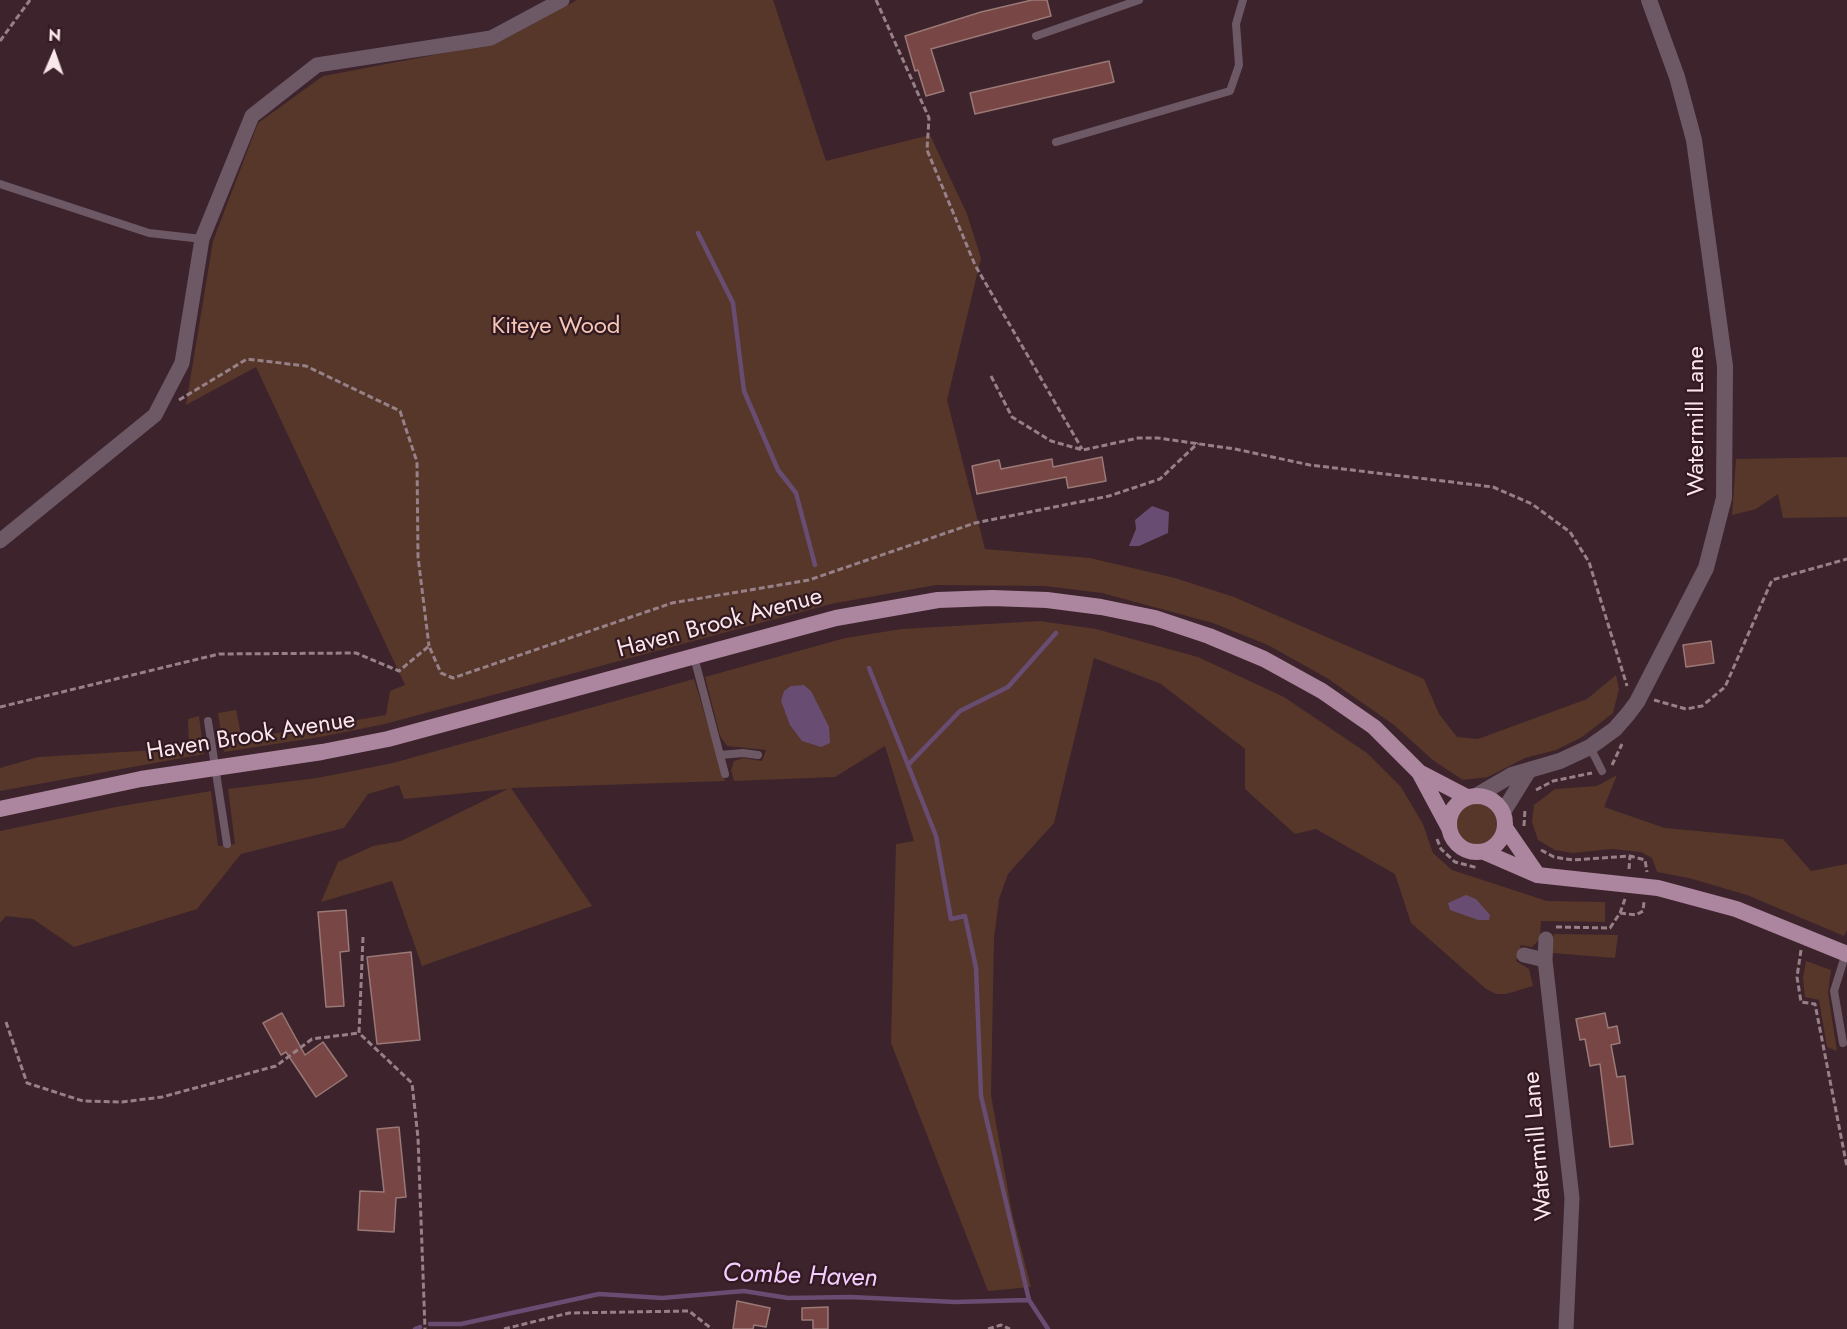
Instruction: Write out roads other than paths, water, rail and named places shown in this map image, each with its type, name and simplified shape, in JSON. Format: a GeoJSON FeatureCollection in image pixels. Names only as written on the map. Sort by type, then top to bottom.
{"type":"FeatureCollection","features":[{"type":"Feature","properties":{"kind":"main road","name":"Haven Brook Avenue"},"geometry":{"type":"LineString","coordinates":[[0,809],[141,779],[388,739],[836,618],[938,600],[1047,600],[1101,607],[1155,618],[1209,636],[1264,659],[1322,691],[1374,727],[1419,772],[1472,796]]}},
{"type":"Feature","properties":{"kind":"main road","name":"Haven Brook Avenue"},"geometry":{"type":"LineString","coordinates":[[1419,772],[1441,829]]}},
{"type":"Feature","properties":{"kind":"main road"},"geometry":{"type":"LineString","coordinates":[[1504,820],[1498,843],[1485,852],[1476,853],[1461,847],[1441,829],[1454,808],[1472,796],[1492,800],[1504,820],[1537,875]]}},
{"type":"Feature","properties":{"kind":"main road"},"geometry":{"type":"LineString","coordinates":[[1485,852],[1537,875],[1658,888],[1736,909],[1847,953]]}},
{"type":"Feature","properties":{"kind":"street"},"geometry":{"type":"LineString","coordinates":[[0,541],[155,416],[182,363],[202,239],[252,116],[317,66],[490,38],[562,0]]}},
{"type":"Feature","properties":{"kind":"street","name":"Watermill Lane"},"geometry":{"type":"LineString","coordinates":[[1472,796],[1512,775],[1560,761],[1590,747],[1615,729],[1637,702],[1706,568],[1724,498],[1725,366],[1694,140],[1677,77],[1649,0]]}},
{"type":"Feature","properties":{"kind":"street"},"geometry":{"type":"LineString","coordinates":[[1504,820],[1529,770]]}},
{"type":"Feature","properties":{"kind":"street","name":"Watermill Lane"},"geometry":{"type":"LineString","coordinates":[[1546,939],[1545,960],[1572,1198],[1566,1329]]}},
{"type":"Feature","properties":{"kind":"street"},"geometry":{"type":"LineString","coordinates":[[1524,955],[1545,960]]}},
{"type":"Feature","properties":{"kind":"lane"},"geometry":{"type":"LineString","coordinates":[[1036,36],[1139,0]]}},
{"type":"Feature","properties":{"kind":"lane"},"geometry":{"type":"LineString","coordinates":[[1056,142],[1230,91],[1239,65],[1236,24],[1243,0]]}},
{"type":"Feature","properties":{"kind":"lane"},"geometry":{"type":"LineString","coordinates":[[0,184],[149,233],[202,239]]}},
{"type":"Feature","properties":{"kind":"lane"},"geometry":{"type":"LineString","coordinates":[[693,656],[725,774]]}},
{"type":"Feature","properties":{"kind":"lane"},"geometry":{"type":"LineString","coordinates":[[208,721],[227,844]]}},
{"type":"Feature","properties":{"kind":"lane"},"geometry":{"type":"LineString","coordinates":[[1590,747],[1602,771]]}},
{"type":"Feature","properties":{"kind":"lane"},"geometry":{"type":"LineString","coordinates":[[720,755],[743,753],[758,755]]}},
{"type":"Feature","properties":{"kind":"lane"},"geometry":{"type":"LineString","coordinates":[[1843,1043],[1834,992],[1847,953]]}},
{"type":"Feature","properties":{"kind":"waterway"},"geometry":{"type":"LineString","coordinates":[[698,233],[733,303],[744,391],[778,470],[796,493],[815,565]]}},
{"type":"Feature","properties":{"kind":"waterway"},"geometry":{"type":"LineString","coordinates":[[1029,1300],[981,1096],[976,968],[965,916],[951,919],[936,836],[908,765],[960,711],[1008,687],[1056,633]]}},
{"type":"Feature","properties":{"kind":"waterway"},"geometry":{"type":"LineString","coordinates":[[869,668],[908,765]]}},
{"type":"Feature","properties":{"kind":"waterway","name":"Combe Haven"},"geometry":{"type":"LineString","coordinates":[[430,1324],[461,1324],[599,1294],[662,1298],[744,1291],[788,1298],[851,1297],[955,1302],[1029,1300],[1048,1329]]}},
{"type":"Feature","properties":{"kind":"waterway","name":"Combe Haven"},"geometry":{"type":"LineString","coordinates":[[415,1329],[420,1327]]}},
{"type":"Feature","properties":{"kind":"park label","name":"Kiteye Wood"},"geometry":{"type":"Point","coordinates":[556,327]}}]}
